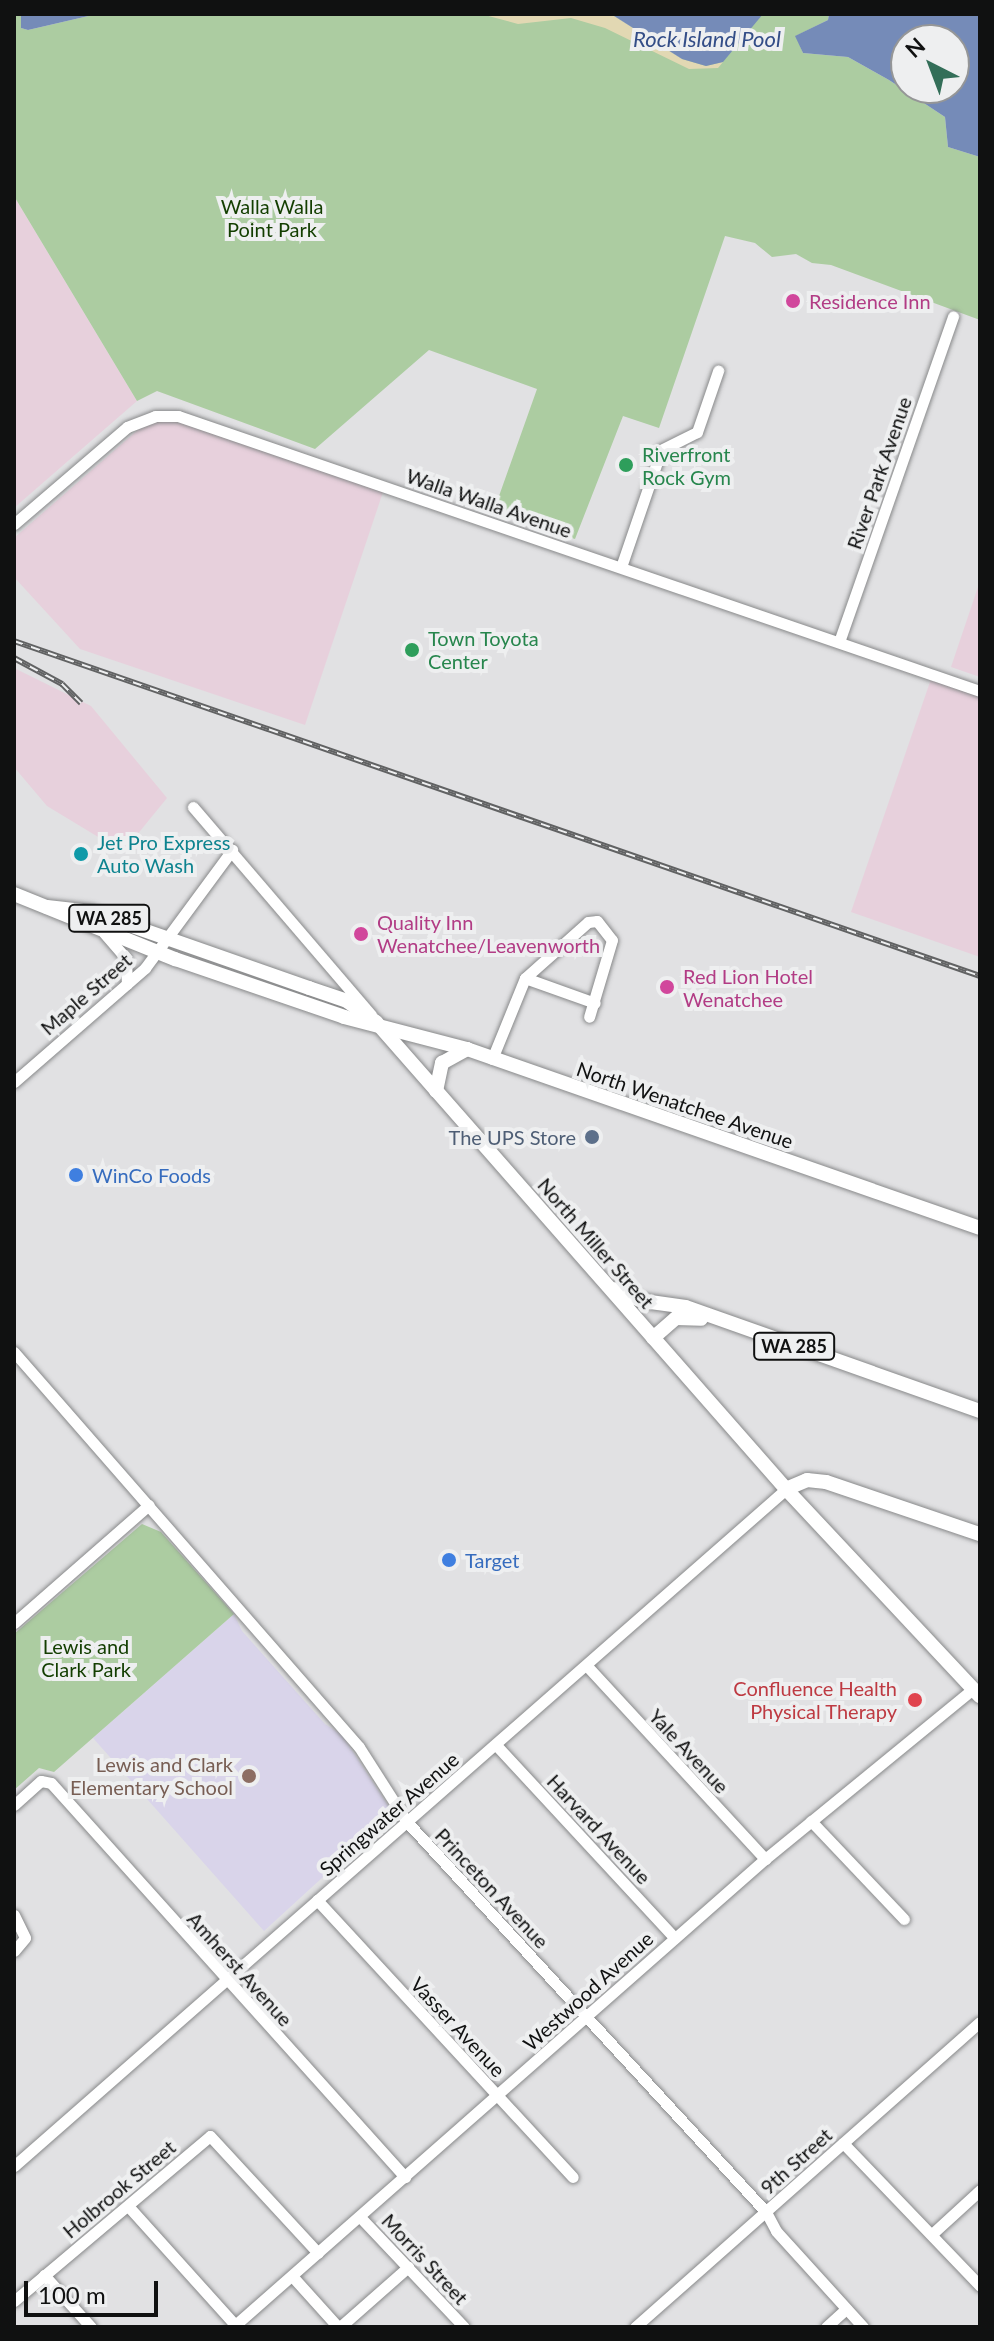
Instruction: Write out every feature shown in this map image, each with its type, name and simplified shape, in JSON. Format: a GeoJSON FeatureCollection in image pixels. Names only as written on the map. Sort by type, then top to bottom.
{"type":"FeatureCollection","features":[{"type":"Feature","properties":{"kind":"main road","name":"North Wenatchee Avenue"},"geometry":{"type":"LineString","coordinates":[[14,894],[104,933],[164,946],[347,1001],[376,1022],[467,1049],[980,1228]]}},
{"type":"Feature","properties":{"kind":"main road","name":"North Wenatchee Avenue"},"geometry":{"type":"LineString","coordinates":[[47,907],[92,912],[164,946]]}},
{"type":"Feature","properties":{"kind":"main road","name":"North Miller Street"},"geometry":{"type":"LineString","coordinates":[[376,1022],[786,1489],[977,1692]]}},
{"type":"Feature","properties":{"kind":"main road"},"geometry":{"type":"LineString","coordinates":[[436,1091],[442,1063],[467,1049]]}},
{"type":"Feature","properties":{"kind":"main road","name":"WA 285"},"geometry":{"type":"LineString","coordinates":[[607,1286],[643,1301],[686,1307],[980,1411]]}},
{"type":"Feature","properties":{"kind":"main road","name":"WA 285"},"geometry":{"type":"LineString","coordinates":[[653,1338],[683,1316],[719,1320]]}},
{"type":"Feature","properties":{"kind":"main road"},"geometry":{"type":"LineString","coordinates":[[786,1489],[807,1480],[826,1482],[980,1534]]}},
{"type":"Feature","properties":{"kind":"street","name":"River Park Avenue"},"geometry":{"type":"LineString","coordinates":[[839,642],[953,316]]}},
{"type":"Feature","properties":{"kind":"street"},"geometry":{"type":"LineString","coordinates":[[621,567],[661,450],[697,432],[718,371]]}},
{"type":"Feature","properties":{"kind":"street","name":"Walla Walla Avenue"},"geometry":{"type":"LineString","coordinates":[[14,524],[127,427],[173,415],[980,691]]}},
{"type":"Feature","properties":{"kind":"street","name":"North Miller Street"},"geometry":{"type":"LineString","coordinates":[[193,807],[349,985],[376,1022]]}},
{"type":"Feature","properties":{"kind":"street","name":"Maple Street"},"geometry":{"type":"LineString","coordinates":[[14,1082],[127,984],[164,946],[232,850]]}},
{"type":"Feature","properties":{"kind":"street"},"geometry":{"type":"LineString","coordinates":[[492,1059],[525,978],[588,922],[597,921],[612,940],[589,1017]]}},
{"type":"Feature","properties":{"kind":"street","name":"WA 285"},"geometry":{"type":"LineString","coordinates":[[104,933],[125,955],[127,984]]}},
{"type":"Feature","properties":{"kind":"street"},"geometry":{"type":"LineString","coordinates":[[525,978],[595,1003]]}},
{"type":"Feature","properties":{"kind":"street","name":"Princeton Avenue"},"geometry":{"type":"LineString","coordinates":[[14,1352],[359,1747],[407,1822],[766,2212],[776,2231],[863,2327]]}},
{"type":"Feature","properties":{"kind":"street","name":"Springwater Avenue"},"geometry":{"type":"LineString","coordinates":[[14,2166],[786,1489]]}},
{"type":"Feature","properties":{"kind":"street"},"geometry":{"type":"LineString","coordinates":[[14,1623],[149,1505]]}},
{"type":"Feature","properties":{"kind":"street","name":"Yale Avenue"},"geometry":{"type":"LineString","coordinates":[[587,1666],[765,1859]]}},
{"type":"Feature","properties":{"kind":"street","name":"Westwood Avenue"},"geometry":{"type":"LineString","coordinates":[[234,2326],[765,1859],[977,1692]]}},
{"type":"Feature","properties":{"kind":"street","name":"Harvard Avenue"},"geometry":{"type":"LineString","coordinates":[[496,1745],[675,1938]]}},
{"type":"Feature","properties":{"kind":"street","name":"Amherst Avenue"},"geometry":{"type":"LineString","coordinates":[[14,1805],[41,1781],[51,1783],[225,1981],[405,2177]]}},
{"type":"Feature","properties":{"kind":"street"},"geometry":{"type":"LineString","coordinates":[[811,1821],[904,1919]]}},
{"type":"Feature","properties":{"kind":"street","name":"Vasser Avenue"},"geometry":{"type":"LineString","coordinates":[[317,1900],[573,2177]]}},
{"type":"Feature","properties":{"kind":"street"},"geometry":{"type":"LineString","coordinates":[[14,1915],[25,1938],[14,1951]]}},
{"type":"Feature","properties":{"kind":"street","name":"9th Street"},"geometry":{"type":"LineString","coordinates":[[639,2326],[980,2022]]}},
{"type":"Feature","properties":{"kind":"street","name":"Holbrook Street"},"geometry":{"type":"LineString","coordinates":[[14,2301],[210,2136],[318,2253]]}},
{"type":"Feature","properties":{"kind":"street"},"geometry":{"type":"LineString","coordinates":[[843,2143],[980,2286]]}},
{"type":"Feature","properties":{"kind":"street"},"geometry":{"type":"LineString","coordinates":[[932,2234],[980,2190]]}},
{"type":"Feature","properties":{"kind":"street"},"geometry":{"type":"LineString","coordinates":[[128,2206],[234,2326]]}},
{"type":"Feature","properties":{"kind":"street","name":"Morris Street"},"geometry":{"type":"LineString","coordinates":[[360,2217],[464,2327]]}},
{"type":"Feature","properties":{"kind":"street"},"geometry":{"type":"LineString","coordinates":[[292,2276],[339,2327],[408,2267]]}},
{"type":"Feature","properties":{"kind":"street"},"geometry":{"type":"LineString","coordinates":[[44,2275],[91,2327]]}},
{"type":"Feature","properties":{"kind":"street"},"geometry":{"type":"LineString","coordinates":[[826,2327],[846,2309]]}},
{"type":"Feature","properties":{"kind":"shaded area"},"geometry":{"type":"Polygon","coordinates":[[[14,196],[137,401],[14,508],[14,196]]]}},
{"type":"Feature","properties":{"kind":"shaded area"},"geometry":{"type":"Polygon","coordinates":[[[166,416],[383,492],[305,725],[80,649],[14,577],[14,538],[140,428],[166,416]]]}},
{"type":"Feature","properties":{"kind":"shaded area"},"geometry":{"type":"Polygon","coordinates":[[[980,581],[980,677],[951,667],[980,581]]]}},
{"type":"Feature","properties":{"kind":"shaded area"},"geometry":{"type":"Polygon","coordinates":[[[14,668],[91,706],[167,798],[123,852],[47,806],[14,767],[14,668]]]}},
{"type":"Feature","properties":{"kind":"shaded area"},"geometry":{"type":"Polygon","coordinates":[[[931,679],[980,696],[980,957],[851,912],[931,679]]]}},
{"type":"Feature","properties":{"kind":"shaded area","name":"Lewis and Clark Elementary School"},"geometry":{"type":"Polygon","coordinates":[[[234,1614],[242,1631],[325,1724],[342,1735],[393,1813],[264,1931],[93,1738],[234,1614]]]}},
{"type":"Feature","properties":{"kind":"green space","name":"Walla Walla Point Park"},"geometry":{"type":"Polygon","coordinates":[[[14,14],[21,14],[21,28],[28,30],[97,14],[611,14],[682,59],[763,14],[829,14],[828,20],[796,36],[803,53],[848,57],[889,80],[890,104],[925,104],[945,117],[948,147],[980,157],[980,320],[831,265],[812,263],[796,254],[772,257],[755,243],[725,236],[659,428],[623,416],[575,539],[493,513],[537,389],[429,350],[315,449],[157,391],[137,401],[14,196],[14,14]]]}},
{"type":"Feature","properties":{"kind":"green space","name":"Lewis and Clark Park"},"geometry":{"type":"Polygon","coordinates":[[[142,1524],[161,1532],[234,1614],[54,1772],[39,1768],[14,1790],[14,1634],[142,1524]]]}},
{"type":"Feature","properties":{"kind":"sand"},"geometry":{"type":"Polygon","coordinates":[[[481,14],[611,14],[682,59],[706,66],[723,62],[718,68],[689,69],[605,28],[571,18],[518,24],[481,14]]]}},
{"type":"Feature","properties":{"kind":"water"},"geometry":{"type":"Polygon","coordinates":[[[21,14],[97,14],[28,30],[21,28],[21,14]]]}},
{"type":"Feature","properties":{"kind":"water","name":"Rock Island Pool"},"geometry":{"type":"Polygon","coordinates":[[[611,14],[763,14],[723,62],[706,66],[682,59],[611,14]]]}},
{"type":"Feature","properties":{"kind":"water","name":"Rock Island Pool"},"geometry":{"type":"Polygon","coordinates":[[[829,14],[980,14],[980,157],[948,147],[945,117],[925,104],[970,104],[970,24],[890,24],[890,81],[848,57],[803,53],[795,36],[828,20],[829,14]]]}},
{"type":"Feature","properties":{"kind":"railway"},"geometry":{"type":"LineString","coordinates":[[14,641],[980,976]]}},
{"type":"Feature","properties":{"kind":"railway"},"geometry":{"type":"LineString","coordinates":[[14,658],[62,684],[81,703]]}},
{"type":"Feature","properties":{"kind":"place","name":"Residence Inn"},"geometry":{"type":"Point","coordinates":[793,301]}},
{"type":"Feature","properties":{"kind":"place","name":"Riverfront Rock Gym"},"geometry":{"type":"Point","coordinates":[626,465]}},
{"type":"Feature","properties":{"kind":"place","name":"Town Toyota Center"},"geometry":{"type":"Point","coordinates":[412,650]}},
{"type":"Feature","properties":{"kind":"place","name":"Jet Pro Express Auto Wash"},"geometry":{"type":"Point","coordinates":[81,854]}},
{"type":"Feature","properties":{"kind":"place","name":"Quality Inn Wenatchee/Leavenworth"},"geometry":{"type":"Point","coordinates":[361,934]}},
{"type":"Feature","properties":{"kind":"place","name":"Red Lion Hotel Wenatchee"},"geometry":{"type":"Point","coordinates":[667,987]}},
{"type":"Feature","properties":{"kind":"place","name":"The UPS Store"},"geometry":{"type":"Point","coordinates":[592,1137]}},
{"type":"Feature","properties":{"kind":"place","name":"WinCo Foods"},"geometry":{"type":"Point","coordinates":[76,1175]}},
{"type":"Feature","properties":{"kind":"place","name":"Target"},"geometry":{"type":"Point","coordinates":[449,1560]}},
{"type":"Feature","properties":{"kind":"place","name":"Confluence Health Physical Therapy"},"geometry":{"type":"Point","coordinates":[915,1700]}},
{"type":"Feature","properties":{"kind":"place","name":"Lewis and Clark Elementary School"},"geometry":{"type":"Point","coordinates":[249,1776]}}]}
